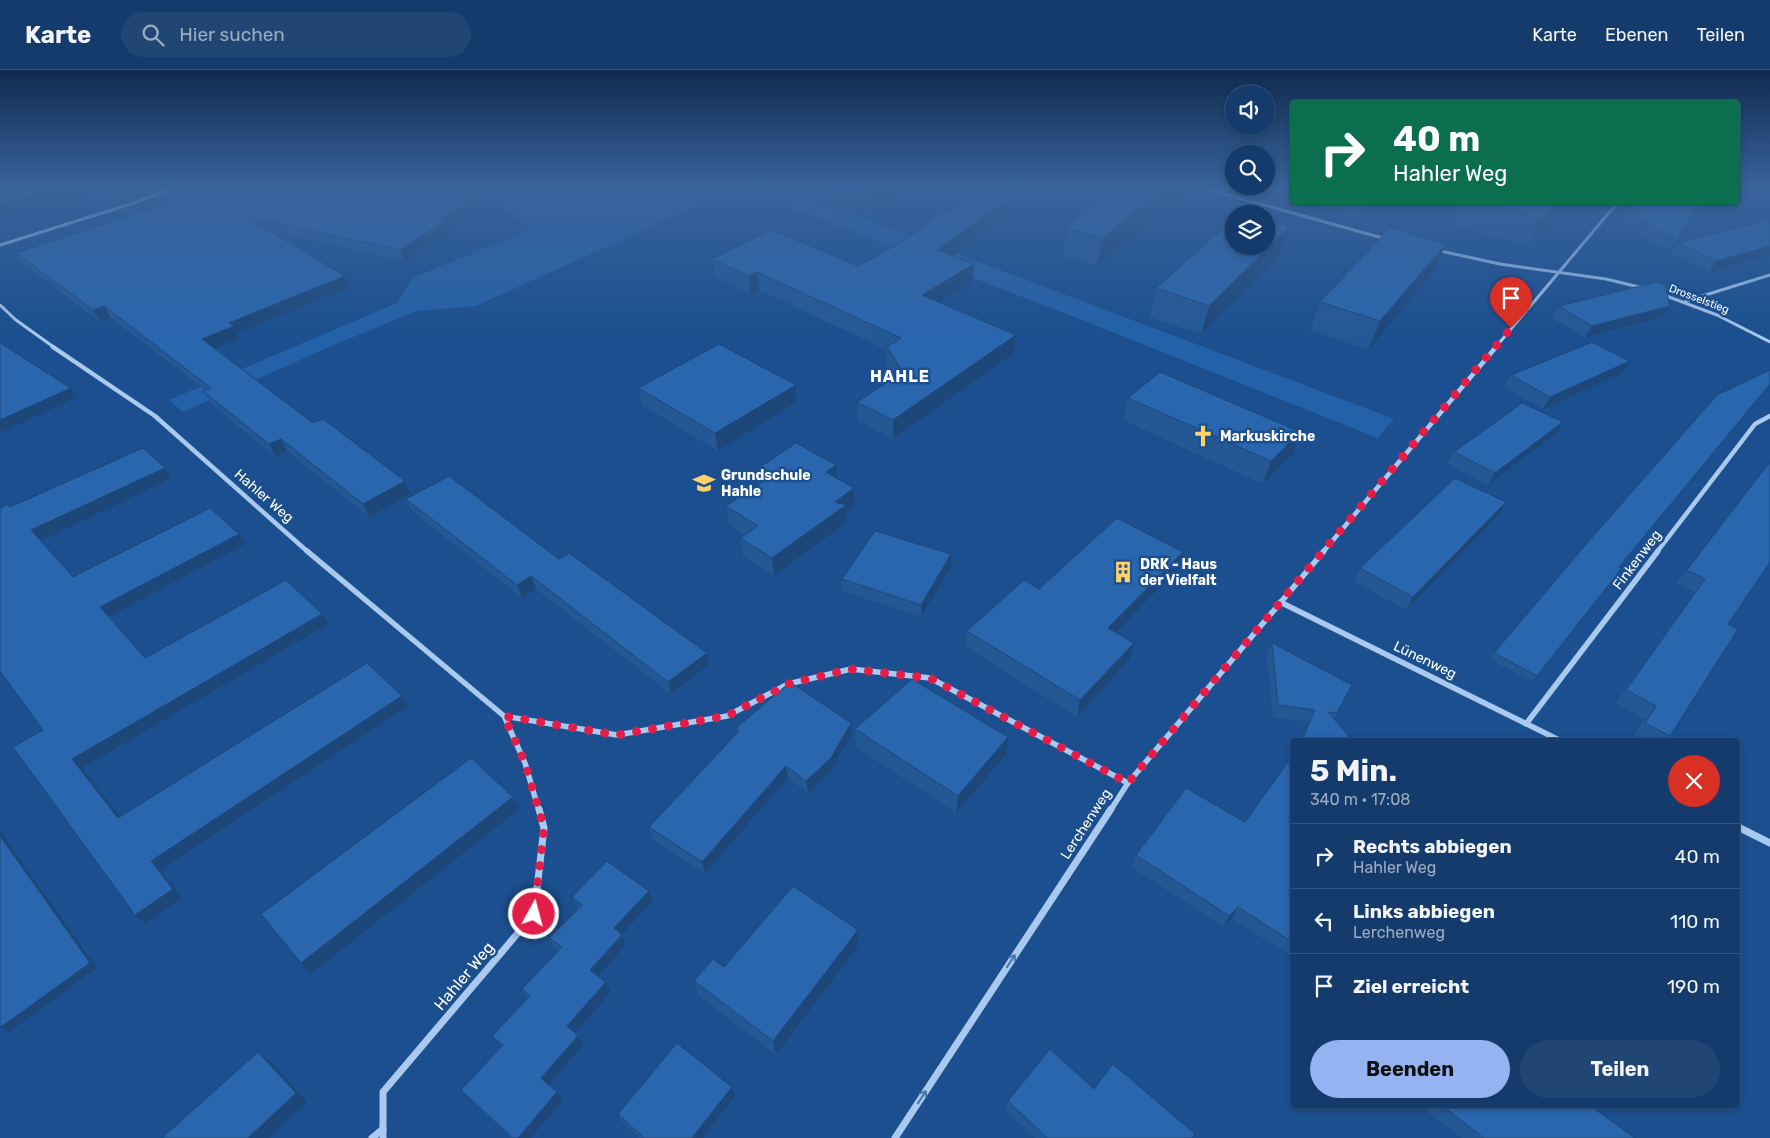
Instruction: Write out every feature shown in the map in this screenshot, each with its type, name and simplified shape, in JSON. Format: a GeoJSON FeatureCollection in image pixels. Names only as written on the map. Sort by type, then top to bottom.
{"type":"FeatureCollection","features":[{"type":"Feature","properties":{"kind":"street"},"geometry":{"type":"LineString","coordinates":[[0,245],[29,236]]}},
{"type":"Feature","properties":{"kind":"street"},"geometry":{"type":"LineString","coordinates":[[1376,236],[1395,241]]}},
{"type":"Feature","properties":{"kind":"street","name":"Lerchenweg"},"geometry":{"type":"LineString","coordinates":[[895,1138],[1128,783],[1589,236]]}},
{"type":"Feature","properties":{"kind":"street"},"geometry":{"type":"LineString","coordinates":[[1432,250],[1500,264],[1606,278],[1645,289]]}},
{"type":"Feature","properties":{"kind":"street"},"geometry":{"type":"LineString","coordinates":[[1686,302],[1770,275]]}},
{"type":"Feature","properties":{"kind":"street","name":"Drosselstieg"},"geometry":{"type":"LineString","coordinates":[[1653,291],[1686,302],[1738,324],[1770,342]]}},
{"type":"Feature","properties":{"kind":"street","name":"Hahler Weg"},"geometry":{"type":"LineString","coordinates":[[0,304],[24,326],[155,416],[323,565],[504,716],[525,763],[544,828],[534,914],[383,1092],[383,1134]]}},
{"type":"Feature","properties":{"kind":"street","name":"Finkenweg"},"geometry":{"type":"LineString","coordinates":[[1526,724],[1755,424],[1770,416]]}},
{"type":"Feature","properties":{"kind":"street","name":"Lünenweg"},"geometry":{"type":"LineString","coordinates":[[1280,602],[1555,738]]}},
{"type":"Feature","properties":{"kind":"street"},"geometry":{"type":"LineString","coordinates":[[504,716],[617,735],[727,716],[788,684],[851,669],[930,678],[1128,783]]}},
{"type":"Feature","properties":{"kind":"street"},"geometry":{"type":"LineString","coordinates":[[1740,829],[1770,843]]}},
{"type":"Feature","properties":{"kind":"street"},"geometry":{"type":"LineString","coordinates":[[372,1138],[383,1134]]}},
{"type":"Feature","properties":{"kind":"shaded area"},"geometry":{"type":"Polygon","coordinates":[[[515,236],[630,236],[476,306],[416,311],[183,412],[169,400],[397,303],[414,277],[515,236]]]}},
{"type":"Feature","properties":{"kind":"shaded area"},"geometry":{"type":"Polygon","coordinates":[[[864,236],[910,236],[1394,419],[1378,438],[1095,325],[864,236]]]}},
{"type":"Feature","properties":{"kind":"building"},"geometry":{"type":"Polygon","coordinates":[[[69,236],[277,236],[345,276],[229,323],[234,326],[202,339],[313,423],[323,419],[405,481],[363,504],[281,439],[269,444],[203,391],[211,388],[104,306],[93,310],[16,253],[69,236]]]}},
{"type":"Feature","properties":{"kind":"building"},"geometry":{"type":"Polygon","coordinates":[[[335,236],[422,236],[400,250],[335,236]]]}},
{"type":"Feature","properties":{"kind":"building"},"geometry":{"type":"Polygon","coordinates":[[[760,236],[786,236],[858,266],[910,236],[957,236],[937,250],[974,264],[922,295],[1016,335],[893,420],[857,402],[903,372],[887,347],[901,338],[757,272],[749,276],[712,259],[760,236]]]}},
{"type":"Feature","properties":{"kind":"building"},"geometry":{"type":"Polygon","coordinates":[[[1215,236],[1225,236],[1225,255],[1261,255],[1209,306],[1156,288],[1215,236]]]}},
{"type":"Feature","properties":{"kind":"building"},"geometry":{"type":"Polygon","coordinates":[[[1383,236],[1417,236],[1446,244],[1380,321],[1320,302],[1383,236]]]}},
{"type":"Feature","properties":{"kind":"building"},"geometry":{"type":"Polygon","coordinates":[[[1705,236],[1770,236],[1770,246],[1716,261],[1678,243],[1705,236]]]}},
{"type":"Feature","properties":{"kind":"building"},"geometry":{"type":"Polygon","coordinates":[[[1656,282],[1665,285],[1670,306],[1592,326],[1559,306],[1656,282]]]}},
{"type":"Feature","properties":{"kind":"building"},"geometry":{"type":"Polygon","coordinates":[[[1592,342],[1630,361],[1550,397],[1511,375],[1592,342]]]}},
{"type":"Feature","properties":{"kind":"building"},"geometry":{"type":"Polygon","coordinates":[[[0,343],[71,388],[0,420],[0,343]]]}},
{"type":"Feature","properties":{"kind":"building"},"geometry":{"type":"Polygon","coordinates":[[[719,344],[796,385],[715,433],[638,388],[719,344]]]}},
{"type":"Feature","properties":{"kind":"building"},"geometry":{"type":"Polygon","coordinates":[[[1770,370],[1770,384],[1619,567],[1622,568],[1537,676],[1494,653],[1717,395],[1770,370]]]}},
{"type":"Feature","properties":{"kind":"building"},"geometry":{"type":"Polygon","coordinates":[[[1160,372],[1300,432],[1271,461],[1128,398],[1160,372]]]}},
{"type":"Feature","properties":{"kind":"building"},"geometry":{"type":"Polygon","coordinates":[[[1522,403],[1563,422],[1495,473],[1454,452],[1522,403]]]}},
{"type":"Feature","properties":{"kind":"building"},"geometry":{"type":"Polygon","coordinates":[[[796,443],[836,465],[826,472],[854,488],[835,502],[846,505],[772,558],[740,538],[758,526],[726,506],[770,477],[757,469],[796,443]]]}},
{"type":"Feature","properties":{"kind":"building"},"geometry":{"type":"Polygon","coordinates":[[[143,448],[165,468],[31,530],[73,577],[210,508],[239,534],[100,607],[145,658],[286,580],[322,614],[72,759],[118,818],[367,663],[402,696],[151,861],[173,889],[135,915],[13,747],[43,730],[0,671],[0,508],[8,504],[10,507],[143,448]]]}},
{"type":"Feature","properties":{"kind":"building"},"geometry":{"type":"Polygon","coordinates":[[[1770,463],[1770,562],[1728,624],[1738,629],[1670,736],[1645,723],[1656,706],[1626,690],[1705,579],[1687,570],[1770,463]]]}},
{"type":"Feature","properties":{"kind":"building"},"geometry":{"type":"Polygon","coordinates":[[[449,476],[559,559],[569,553],[707,653],[668,682],[531,576],[517,585],[406,499],[449,476]]]}},
{"type":"Feature","properties":{"kind":"building"},"geometry":{"type":"Polygon","coordinates":[[[1455,478],[1506,502],[1413,597],[1360,568],[1455,478]]]}},
{"type":"Feature","properties":{"kind":"building"},"geometry":{"type":"Polygon","coordinates":[[[1117,518],[1183,552],[1108,628],[1134,643],[1080,700],[967,631],[1024,580],[1039,589],[1117,518]]]}},
{"type":"Feature","properties":{"kind":"building"},"geometry":{"type":"Polygon","coordinates":[[[875,531],[951,554],[921,605],[842,579],[875,531]]]}},
{"type":"Feature","properties":{"kind":"building"},"geometry":{"type":"Polygon","coordinates":[[[1272,643],[1352,685],[1337,713],[1328,712],[1350,738],[1303,738],[1315,710],[1278,705],[1272,643]]]}},
{"type":"Feature","properties":{"kind":"building"},"geometry":{"type":"Polygon","coordinates":[[[912,679],[1008,737],[958,796],[855,729],[912,679]]]}},
{"type":"Feature","properties":{"kind":"building"},"geometry":{"type":"Polygon","coordinates":[[[790,682],[851,723],[831,758],[806,781],[786,766],[702,862],[649,827],[739,731],[735,729],[790,682]]]}},
{"type":"Feature","properties":{"kind":"building"},"geometry":{"type":"Polygon","coordinates":[[[471,758],[513,797],[301,963],[261,914],[471,758]]]}},
{"type":"Feature","properties":{"kind":"building"},"geometry":{"type":"Polygon","coordinates":[[[1290,759],[1290,941],[1238,907],[1229,916],[1136,855],[1186,788],[1245,822],[1290,759]]]}},
{"type":"Feature","properties":{"kind":"building"},"geometry":{"type":"Polygon","coordinates":[[[0,836],[90,963],[1,1027],[0,1025],[0,836]]]}},
{"type":"Feature","properties":{"kind":"building"},"geometry":{"type":"Polygon","coordinates":[[[607,861],[649,891],[614,928],[622,935],[590,970],[606,982],[567,1026],[578,1036],[541,1078],[557,1092],[518,1138],[513,1138],[461,1090],[503,1045],[492,1036],[530,996],[522,989],[562,947],[549,938],[582,905],[572,897],[607,861]]]}},
{"type":"Feature","properties":{"kind":"building"},"geometry":{"type":"Polygon","coordinates":[[[793,886],[858,930],[773,1041],[694,981],[713,959],[724,967],[793,886]]]}},
{"type":"Feature","properties":{"kind":"building"},"geometry":{"type":"Polygon","coordinates":[[[677,1043],[732,1087],[692,1138],[644,1138],[618,1114],[677,1043]]]}},
{"type":"Feature","properties":{"kind":"building"},"geometry":{"type":"Polygon","coordinates":[[[1050,1049],[1094,1089],[1113,1064],[1195,1134],[1192,1138],[1047,1138],[1008,1101],[1050,1049]]]}},
{"type":"Feature","properties":{"kind":"building"},"geometry":{"type":"Polygon","coordinates":[[[258,1052],[296,1093],[248,1138],[162,1138],[258,1052]]]}},
{"type":"Feature","properties":{"kind":"building"},"geometry":{"type":"Polygon","coordinates":[[[1445,1108],[1593,1108],[1635,1138],[1484,1138],[1445,1108]]]}},
{"type":"Feature","properties":{"kind":"place","name":"Markuskirche"},"geometry":{"type":"Point","coordinates":[1203,436]}},
{"type":"Feature","properties":{"kind":"place","name":"Grundschule Hahle"},"geometry":{"type":"Point","coordinates":[704,483]}},
{"type":"Feature","properties":{"kind":"place","name":"DRK - Haus der Vielfalt"},"geometry":{"type":"Point","coordinates":[1123,572]}},
{"type":"Feature","properties":{"kind":"district","name":"HAHLE"},"geometry":{"type":"Point","coordinates":[900,376]}},
{"type":"Feature","properties":{"kind":"route"},"geometry":{"type":"LineString","coordinates":[[534,914],[544,828],[525,763],[504,716],[617,735],[727,716],[788,684],[851,669],[930,678],[1128,783],[1511,328]]}}]}
